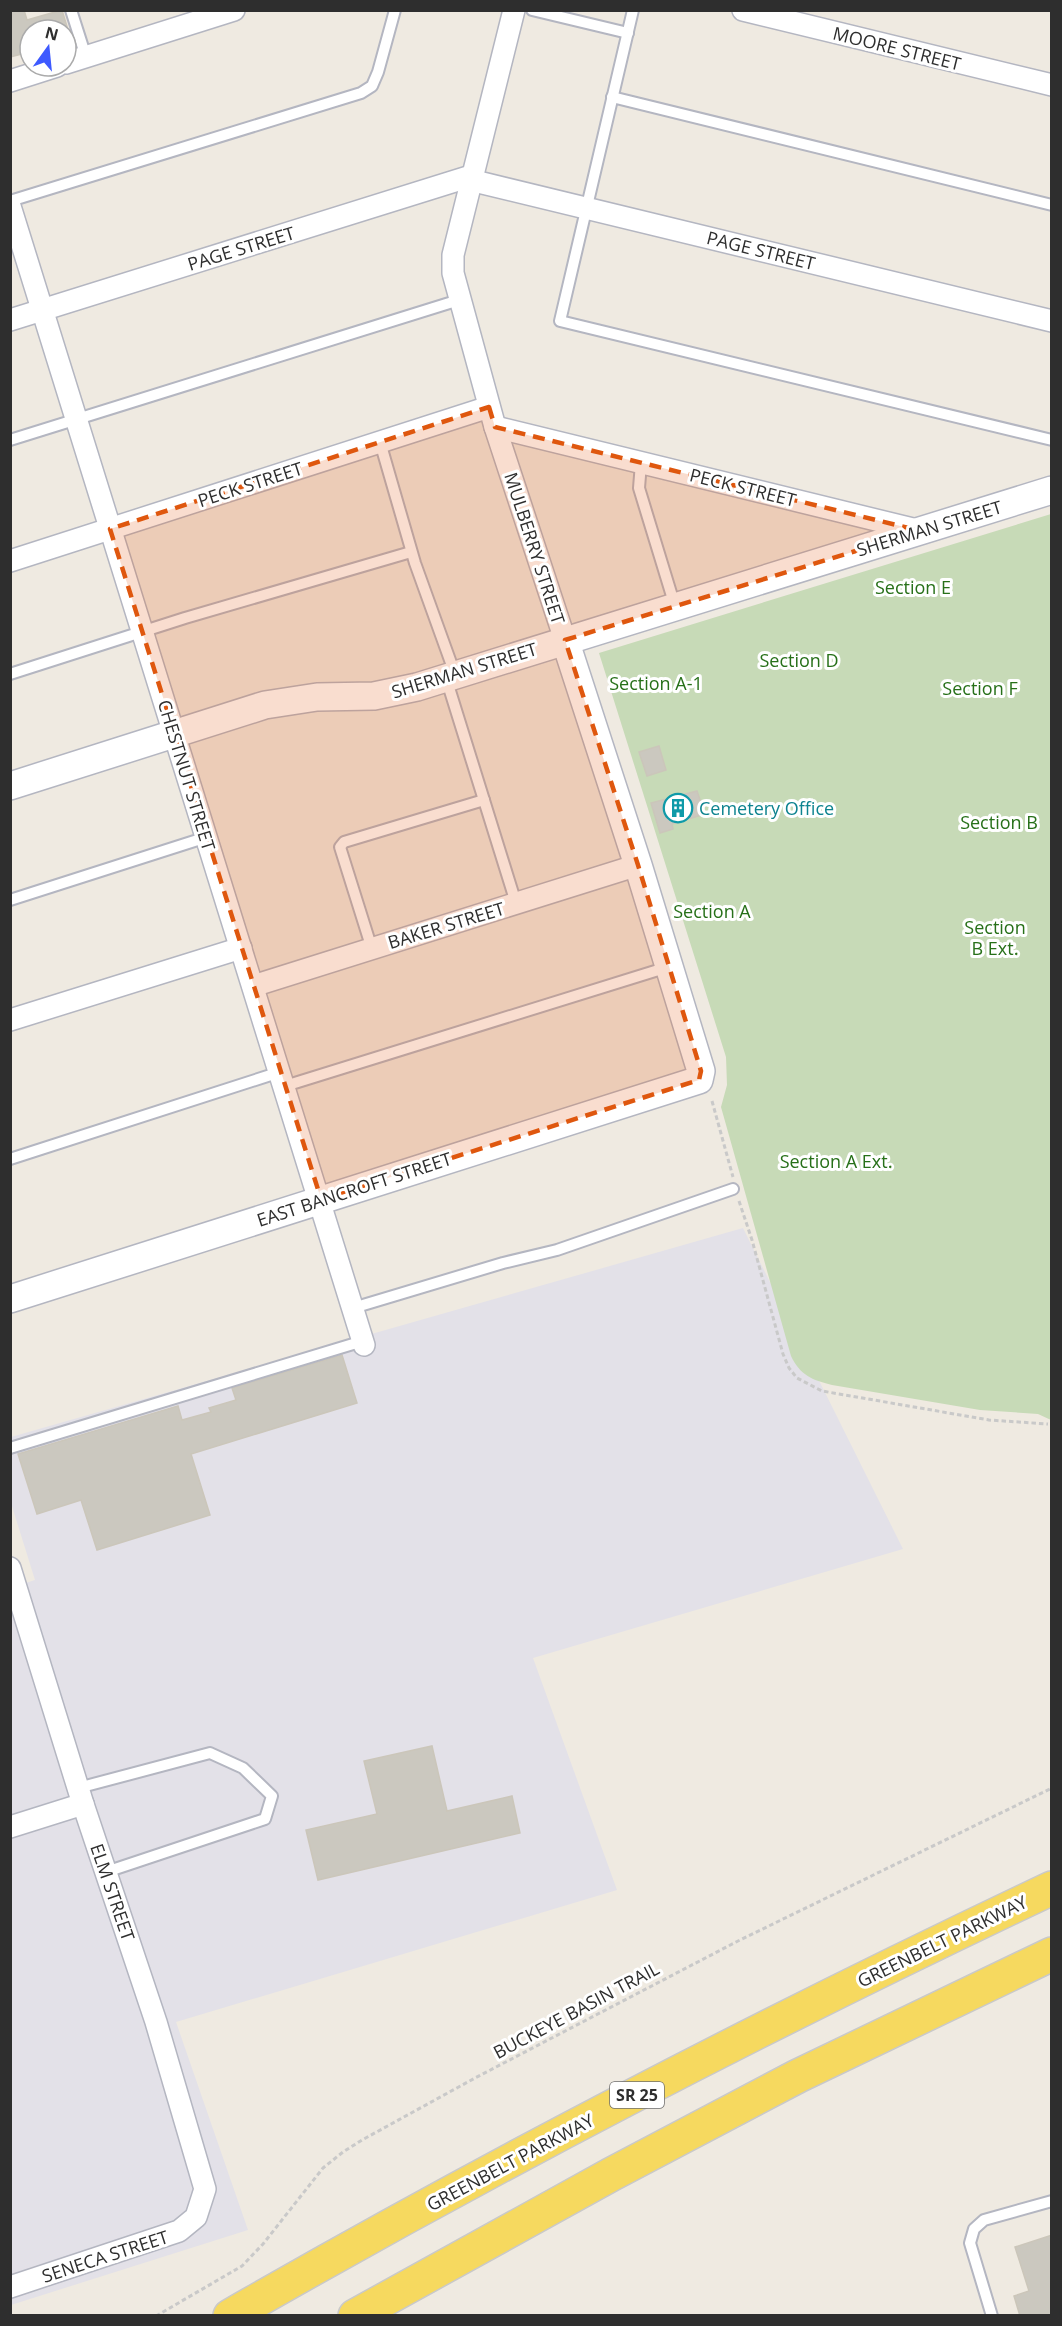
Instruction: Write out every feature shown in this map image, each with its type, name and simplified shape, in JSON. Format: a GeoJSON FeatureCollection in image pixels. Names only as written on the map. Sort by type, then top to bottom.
{"type":"FeatureCollection","features":[{"type":"Feature","properties":{"kind":"main road","name":"GREENBELT PARKWAY"},"geometry":{"type":"LineString","coordinates":[[230,2316],[530,2150],[773,2025],[1052,1888]]}},
{"type":"Feature","properties":{"kind":"main road"},"geometry":{"type":"LineString","coordinates":[[355,2316],[612,2174],[798,2076],[1052,1954]]}},
{"type":"Feature","properties":{"kind":"main road"},"geometry":{"type":"LineString","coordinates":[[254,2316],[278,2300],[310,2270]]}},
{"type":"Feature","properties":{"kind":"street"},"geometry":{"type":"LineString","coordinates":[[78,59],[234,10]]}},
{"type":"Feature","properties":{"kind":"street","name":"MULBERRY STREET"},"geometry":{"type":"LineString","coordinates":[[514,10],[453,255],[453,273],[492,417],[638,865],[705,1090]]}},
{"type":"Feature","properties":{"kind":"street","name":"MOORE STREET"},"geometry":{"type":"LineString","coordinates":[[742,10],[1052,85]]}},
{"type":"Feature","properties":{"kind":"street","name":"PAGE STREET"},"geometry":{"type":"LineString","coordinates":[[10,320],[471,178],[1052,321]]}},
{"type":"Feature","properties":{"kind":"street","name":"CHESTNUT STREET"},"geometry":{"type":"LineString","coordinates":[[10,203],[364,1343]]}},
{"type":"Feature","properties":{"kind":"street","name":"PECK STREET"},"geometry":{"type":"LineString","coordinates":[[10,561],[380,442],[492,417],[641,463],[921,531]]}},
{"type":"Feature","properties":{"kind":"street","name":"SHERMAN STREET"},"geometry":{"type":"LineString","coordinates":[[10,786],[265,705],[317,697],[375,696],[417,687],[1052,490]]}},
{"type":"Feature","properties":{"kind":"street","name":"BAKER STREET"},"geometry":{"type":"LineString","coordinates":[[253,986],[638,865]]}},
{"type":"Feature","properties":{"kind":"street"},"geometry":{"type":"LineString","coordinates":[[10,1020],[241,948]]}},
{"type":"Feature","properties":{"kind":"street","name":"EAST BANCROFT STREET"},"geometry":{"type":"LineString","coordinates":[[10,1299],[321,1199],[705,1090]]}},
{"type":"Feature","properties":{"kind":"street","name":"ELM STREET"},"geometry":{"type":"LineString","coordinates":[[12,1579],[80,1796],[156,2022],[205,2188],[196,2217]]}},
{"type":"Feature","properties":{"kind":"street"},"geometry":{"type":"LineString","coordinates":[[10,1827],[80,1796]]}},
{"type":"Feature","properties":{"kind":"street","name":"SENECA STREET"},"geometry":{"type":"LineString","coordinates":[[10,2287],[179,2231],[196,2217]]}},
{"type":"Feature","properties":{"kind":"lane"},"geometry":{"type":"LineString","coordinates":[[10,203],[361,93],[372,86],[378,72],[395,10]]}},
{"type":"Feature","properties":{"kind":"lane"},"geometry":{"type":"LineString","coordinates":[[532,10],[628,33]]}},
{"type":"Feature","properties":{"kind":"lane"},"geometry":{"type":"LineString","coordinates":[[633,10],[560,321],[1052,440]]}},
{"type":"Feature","properties":{"kind":"lane"},"geometry":{"type":"LineString","coordinates":[[612,97],[1052,205]]}},
{"type":"Feature","properties":{"kind":"lane"},"geometry":{"type":"LineString","coordinates":[[10,440],[459,300]]}},
{"type":"Feature","properties":{"kind":"lane"},"geometry":{"type":"LineString","coordinates":[[380,442],[411,552],[451,676],[484,800],[516,903]]}},
{"type":"Feature","properties":{"kind":"lane"},"geometry":{"type":"LineString","coordinates":[[641,463],[639,488],[675,606]]}},
{"type":"Feature","properties":{"kind":"lane"},"geometry":{"type":"LineString","coordinates":[[10,674],[185,618],[411,552]]}},
{"type":"Feature","properties":{"kind":"lane"},"geometry":{"type":"LineString","coordinates":[[372,949],[340,846],[344,842],[484,800]]}},
{"type":"Feature","properties":{"kind":"lane"},"geometry":{"type":"LineString","coordinates":[[10,900],[207,837]]}},
{"type":"Feature","properties":{"kind":"lane"},"geometry":{"type":"LineString","coordinates":[[10,1159],[669,968]]}},
{"type":"Feature","properties":{"kind":"lane"},"geometry":{"type":"LineString","coordinates":[[353,1308],[503,1263],[557,1250],[733,1184]]}},
{"type":"Feature","properties":{"kind":"lane"},"geometry":{"type":"LineString","coordinates":[[10,1448],[364,1343]]}},
{"type":"Feature","properties":{"kind":"lane"},"geometry":{"type":"LineString","coordinates":[[80,1796],[210,1753],[243,1767],[272,1797],[265,1819],[106,1872]]}},
{"type":"Feature","properties":{"kind":"lane"},"geometry":{"type":"LineString","coordinates":[[992,2316],[970,2243],[974,2229],[984,2220],[1052,2201]]}},
{"type":"Feature","properties":{"kind":"path"},"geometry":{"type":"LineString","coordinates":[[705,1090],[733,1184]]}},
{"type":"Feature","properties":{"kind":"path"},"geometry":{"type":"LineString","coordinates":[[739,1200],[783,1354],[789,1368],[808,1386],[846,1396],[989,1420],[1048,1424]]}},
{"type":"Feature","properties":{"kind":"path","name":"BUCKEYE BASIN TRAIL"},"geometry":{"type":"LineString","coordinates":[[156,2316],[242,2266],[263,2244],[323,2168],[362,2140],[738,1941],[1052,1788]]}},
{"type":"Feature","properties":{"kind":"highlighted area"},"geometry":{"type":"Polygon","coordinates":[[[489,407],[495,427],[921,531],[565,640],[638,865],[701,1071],[699,1080],[321,1199],[110,529],[489,407]]]}},
{"type":"Feature","properties":{"kind":"shaded area"},"geometry":{"type":"Polygon","coordinates":[[[743,1228],[903,1549],[533,1658],[617,1890],[176,2022],[248,2230],[11,2305],[10,1588],[35,1580],[11,1503],[11,1437],[743,1228]]]}},
{"type":"Feature","properties":{"kind":"green space"},"geometry":{"type":"Polygon","coordinates":[[[1051,514],[1051,1420],[1038,1414],[980,1410],[832,1385],[807,1376],[798,1368],[791,1356],[721,1107],[727,1085],[726,1057],[599,653],[1051,514]]]}},
{"type":"Feature","properties":{"kind":"building"},"geometry":{"type":"Polygon","coordinates":[[[24,10],[26,18],[18,18],[18,55],[10,57],[10,12],[24,10]]]}},
{"type":"Feature","properties":{"kind":"building"},"geometry":{"type":"Polygon","coordinates":[[[62,10],[64,18],[34,18],[62,10]]]}},
{"type":"Feature","properties":{"kind":"building"},"geometry":{"type":"Polygon","coordinates":[[[659,746],[666,770],[647,776],[639,752],[659,746]]]}},
{"type":"Feature","properties":{"kind":"building","name":"Cemetery Office"},"geometry":{"type":"Polygon","coordinates":[[[697,791],[705,814],[672,824],[673,829],[660,833],[651,803],[697,791]]]}},
{"type":"Feature","properties":{"kind":"building"},"geometry":{"type":"Polygon","coordinates":[[[342,1355],[357,1403],[191,1454],[210,1515],[97,1550],[81,1500],[37,1514],[18,1454],[178,1406],[182,1420],[211,1412],[209,1408],[236,1400],[232,1388],[342,1355]]]}},
{"type":"Feature","properties":{"kind":"building"},"geometry":{"type":"Polygon","coordinates":[[[432,1746],[447,1811],[512,1796],[520,1833],[318,1880],[306,1830],[377,1814],[364,1761],[432,1746]]]}},
{"type":"Feature","properties":{"kind":"building"},"geometry":{"type":"Polygon","coordinates":[[[1052,2235],[1052,2316],[1020,2316],[1014,2296],[1029,2291],[1015,2247],[1052,2235]]]}},
{"type":"Feature","properties":{"kind":"place","name":"Cemetery Office"},"geometry":{"type":"Point","coordinates":[678,808]}},
{"type":"Feature","properties":{"kind":"park label","name":"Section E"},"geometry":{"type":"Point","coordinates":[913,587]}},
{"type":"Feature","properties":{"kind":"park label","name":"Section D"},"geometry":{"type":"Point","coordinates":[799,660]}},
{"type":"Feature","properties":{"kind":"park label","name":"Section A-1"},"geometry":{"type":"Point","coordinates":[656,683]}},
{"type":"Feature","properties":{"kind":"park label","name":"Section F"},"geometry":{"type":"Point","coordinates":[980,688]}},
{"type":"Feature","properties":{"kind":"park label","name":"Section B"},"geometry":{"type":"Point","coordinates":[999,822]}},
{"type":"Feature","properties":{"kind":"park label","name":"Section A"},"geometry":{"type":"Point","coordinates":[712,911]}},
{"type":"Feature","properties":{"kind":"park label","name":"Section B Ext."},"geometry":{"type":"Point","coordinates":[995,937]}},
{"type":"Feature","properties":{"kind":"park label","name":"Section A Ext."},"geometry":{"type":"Point","coordinates":[836,1161]}}]}
